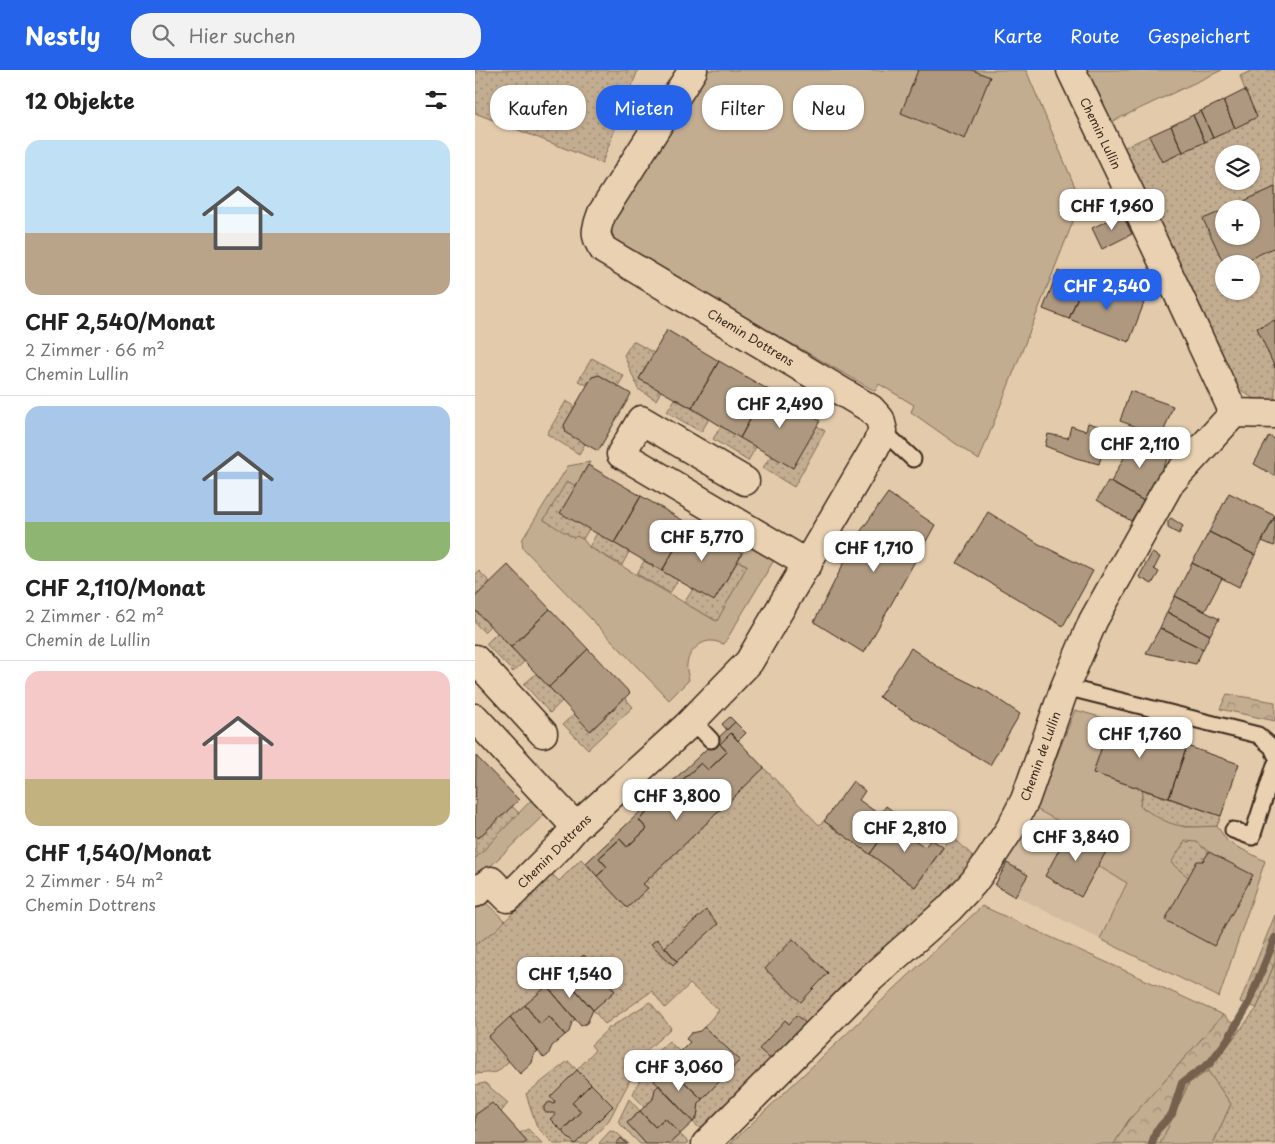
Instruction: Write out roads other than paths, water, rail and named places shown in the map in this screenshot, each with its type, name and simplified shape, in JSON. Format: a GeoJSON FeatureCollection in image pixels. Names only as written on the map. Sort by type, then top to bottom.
{"type":"FeatureCollection","features":[{"type":"Feature","properties":{"kind":"street","name":"Chemin Dottrens"},"geometry":{"type":"LineString","coordinates":[[475,893],[491,881],[508,898],[559,847],[576,827],[692,720],[749,662],[808,564],[883,431],[880,419],[871,409],[604,250],[598,242],[595,230],[602,213],[693,70]]}},
{"type":"Feature","properties":{"kind":"street","name":"Chemin Lullin"},"geometry":{"type":"LineString","coordinates":[[1071,70],[1234,413]]}},
{"type":"Feature","properties":{"kind":"street"},"geometry":{"type":"LineString","coordinates":[[1234,413],[1275,414]]}},
{"type":"Feature","properties":{"kind":"street","name":"Chemin de Lullin"},"geometry":{"type":"LineString","coordinates":[[707,1144],[871,978],[949,909],[973,883],[1010,829],[1025,800],[1065,687],[1093,621],[1170,483],[1234,413]]}},
{"type":"Feature","properties":{"kind":"street"},"geometry":{"type":"LineString","coordinates":[[745,481],[641,420],[621,454],[808,564]]}},
{"type":"Feature","properties":{"kind":"street"},"geometry":{"type":"LineString","coordinates":[[475,659],[543,733]]}},
{"type":"Feature","properties":{"kind":"street"},"geometry":{"type":"LineString","coordinates":[[475,718],[576,827]]}},
{"type":"Feature","properties":{"kind":"lane"},"geometry":{"type":"LineString","coordinates":[[883,431],[913,459]]}},
{"type":"Feature","properties":{"kind":"lane"},"geometry":{"type":"LineString","coordinates":[[1065,687],[1259,735],[1272,746],[1275,754]]}},
{"type":"Feature","properties":{"kind":"lane"},"geometry":{"type":"LineString","coordinates":[[692,720],[711,740]]}},
{"type":"Feature","properties":{"kind":"lane"},"geometry":{"type":"LineString","coordinates":[[1233,830],[1252,837],[1275,765]]}},
{"type":"Feature","properties":{"kind":"waterway"},"geometry":{"type":"LineString","coordinates":[[1152,1144],[1156,1131],[1172,1114],[1182,1083],[1210,1063],[1226,1042],[1248,1005],[1275,938]]}}]}
